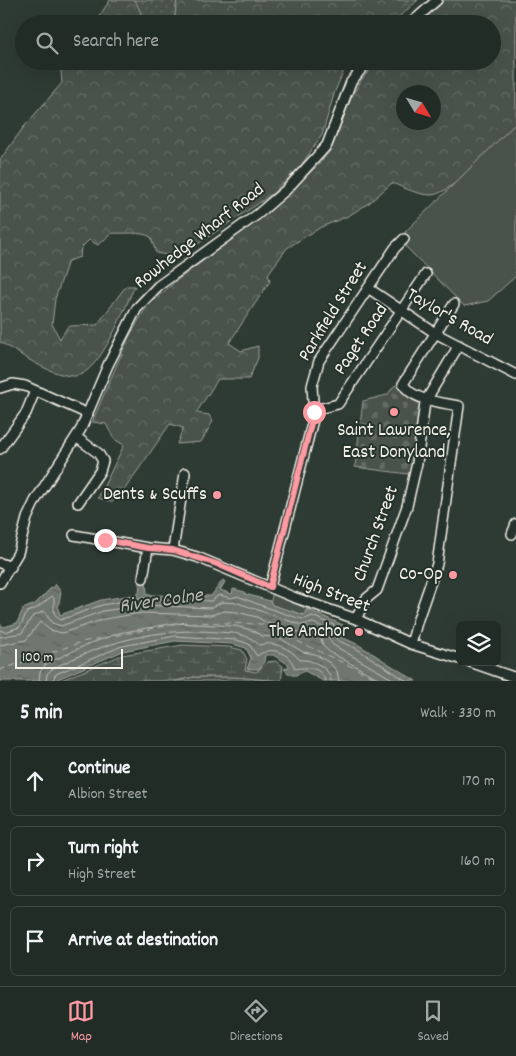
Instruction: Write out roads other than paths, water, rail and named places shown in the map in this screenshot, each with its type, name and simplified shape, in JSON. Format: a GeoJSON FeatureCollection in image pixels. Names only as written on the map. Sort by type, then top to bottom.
{"type":"FeatureCollection","features":[{"type":"Feature","properties":{"kind":"street"},"geometry":{"type":"LineString","coordinates":[[420,15],[437,0]]}},
{"type":"Feature","properties":{"kind":"street","name":"Rowhedge Wharf Road"},"geometry":{"type":"LineString","coordinates":[[0,582],[18,553],[27,518],[34,501],[76,438],[108,365],[137,308],[158,286],[258,214],[287,189],[320,154],[327,145],[351,82],[361,70]]}},
{"type":"Feature","properties":{"kind":"street","name":"Parkfield Street"},"geometry":{"type":"LineString","coordinates":[[270,587],[314,416],[312,386],[319,361],[394,248],[404,239]]}},
{"type":"Feature","properties":{"kind":"street","name":"Paget Road"},"geometry":{"type":"LineString","coordinates":[[314,410],[338,404],[426,274]]}},
{"type":"Feature","properties":{"kind":"street","name":"Taylor's Road"},"geometry":{"type":"LineString","coordinates":[[368,288],[435,333],[516,375]]}},
{"type":"Feature","properties":{"kind":"street"},"geometry":{"type":"LineString","coordinates":[[411,644],[437,564],[458,406],[426,399],[407,390],[402,384],[454,304]]}},
{"type":"Feature","properties":{"kind":"street","name":"Church Street"},"geometry":{"type":"LineString","coordinates":[[356,619],[366,599],[377,590],[407,506],[426,399],[459,345]]}},
{"type":"Feature","properties":{"kind":"street"},"geometry":{"type":"LineString","coordinates":[[0,388],[19,384],[88,414]]}},
{"type":"Feature","properties":{"kind":"street"},"geometry":{"type":"LineString","coordinates":[[0,449],[26,413],[35,391]]}},
{"type":"Feature","properties":{"kind":"street"},"geometry":{"type":"LineString","coordinates":[[76,438],[98,453],[103,462],[100,470],[78,503]]}},
{"type":"Feature","properties":{"kind":"street"},"geometry":{"type":"LineString","coordinates":[[173,550],[185,473]]}},
{"type":"Feature","properties":{"kind":"street"},"geometry":{"type":"LineString","coordinates":[[512,534],[516,524]]}},
{"type":"Feature","properties":{"kind":"street","name":"High Street"},"geometry":{"type":"LineString","coordinates":[[74,534],[148,548],[173,550],[217,564],[270,587],[356,619],[411,644],[456,658]]}},
{"type":"Feature","properties":{"kind":"street"},"geometry":{"type":"LineString","coordinates":[[143,578],[148,548]]}},
{"type":"Feature","properties":{"kind":"street"},"geometry":{"type":"LineString","coordinates":[[0,563],[11,567]]}},
{"type":"Feature","properties":{"kind":"street"},"geometry":{"type":"LineString","coordinates":[[482,666],[516,678]]}},
{"type":"Feature","properties":{"kind":"street"},"geometry":{"type":"LineString","coordinates":[[494,681],[497,671]]}},
{"type":"Feature","properties":{"kind":"water","name":"River Colne"},"geometry":{"type":"Polygon","coordinates":[[[140,578],[146,578],[147,595],[211,596],[223,580],[225,582],[220,590],[232,594],[233,589],[245,592],[245,594],[270,601],[272,605],[304,615],[307,609],[343,625],[339,636],[359,645],[416,681],[323,681],[305,671],[296,675],[289,674],[284,669],[289,667],[288,664],[273,655],[265,655],[264,662],[259,669],[247,669],[251,658],[246,648],[232,644],[175,641],[123,651],[53,681],[0,681],[0,624],[4,627],[17,623],[23,609],[35,604],[55,584],[61,592],[58,608],[60,615],[101,600],[139,594],[140,578]]]}},
{"type":"Feature","properties":{"kind":"place","name":"Saint Lawrence, East Donyland"},"geometry":{"type":"Point","coordinates":[394,412]}},
{"type":"Feature","properties":{"kind":"place","name":"Dents & Scuffs"},"geometry":{"type":"Point","coordinates":[217,495]}},
{"type":"Feature","properties":{"kind":"place","name":"Co-Op"},"geometry":{"type":"Point","coordinates":[453,575]}},
{"type":"Feature","properties":{"kind":"place","name":"The Anchor"},"geometry":{"type":"Point","coordinates":[359,632]}}]}
